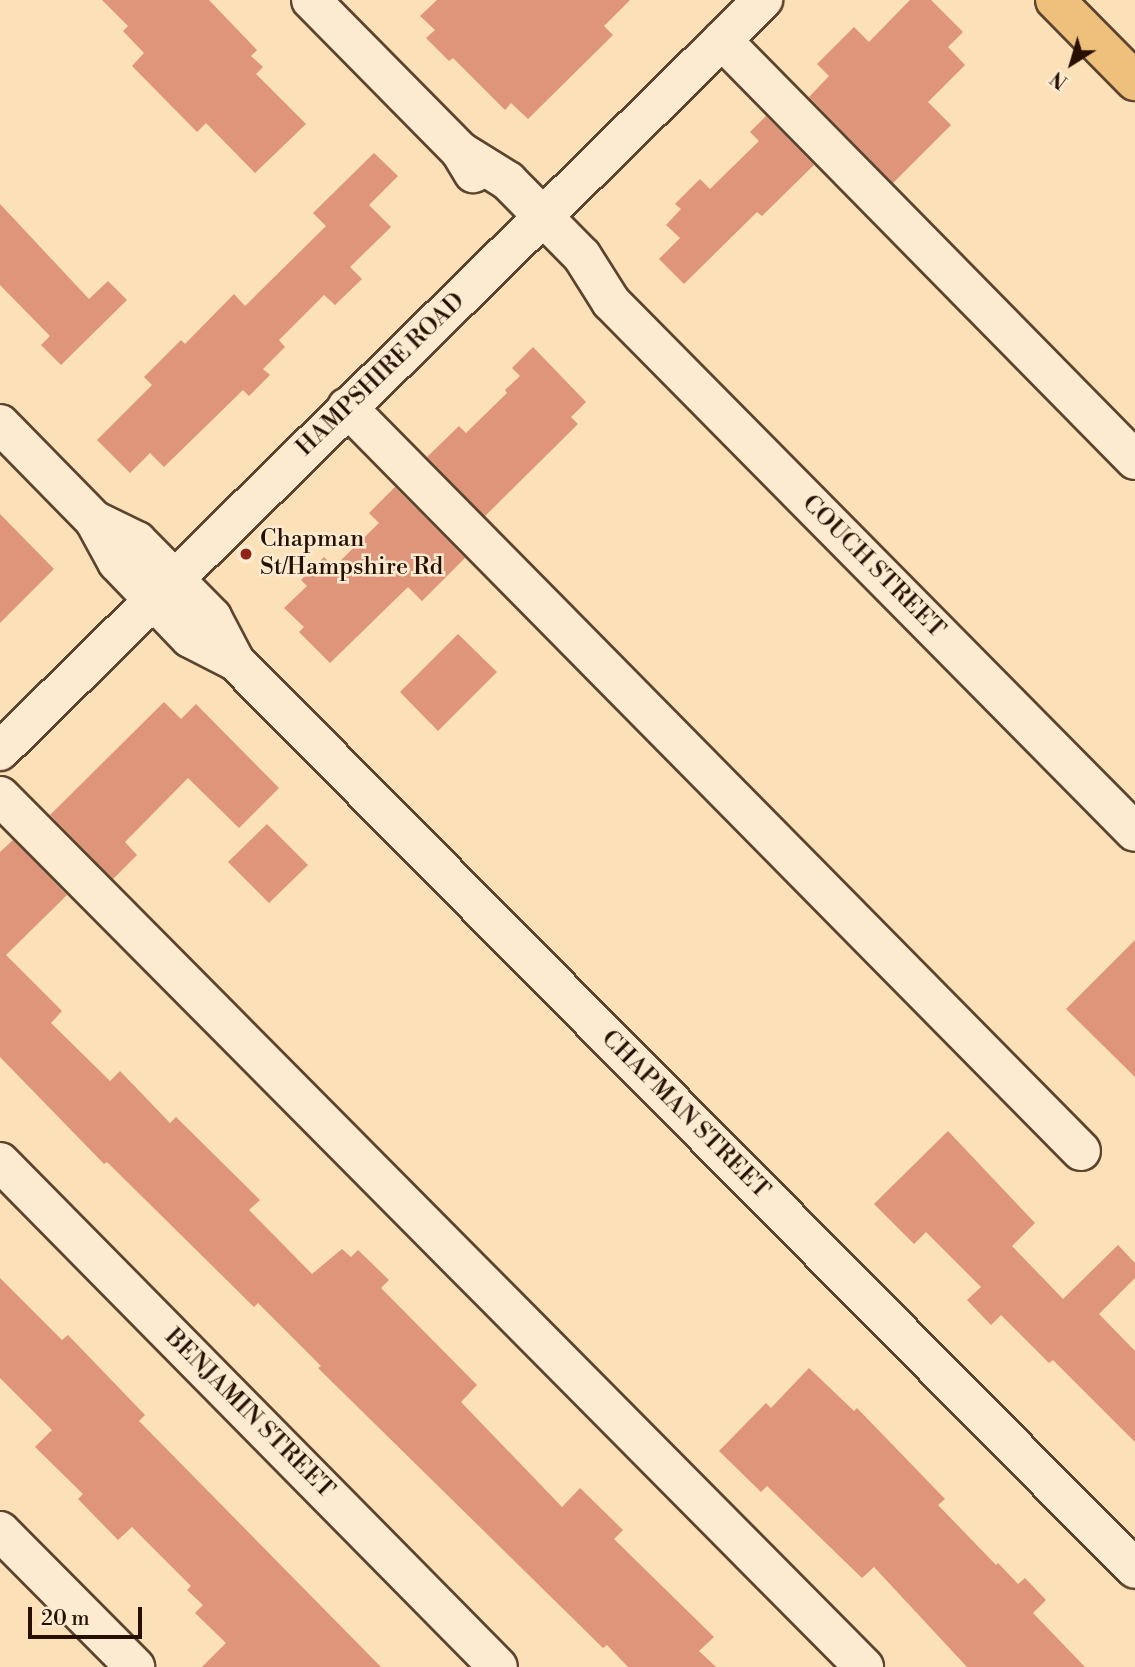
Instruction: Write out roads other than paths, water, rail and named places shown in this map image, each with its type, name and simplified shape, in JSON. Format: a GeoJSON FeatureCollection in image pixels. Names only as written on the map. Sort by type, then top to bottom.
{"type":"FeatureCollection","features":[{"type":"Feature","properties":{"kind":"main road"},"geometry":{"type":"LineString","coordinates":[[1055,0],[1135,82]]}},
{"type":"Feature","properties":{"kind":"street","name":"COUCH STREET"},"geometry":{"type":"LineString","coordinates":[[311,0],[460,150],[508,181],[534,225],[582,256],[611,302],[1135,832]]}},
{"type":"Feature","properties":{"kind":"street","name":"HAMPSHIRE ROAD"},"geometry":{"type":"LineString","coordinates":[[0,751],[763,0]]}},
{"type":"Feature","properties":{"kind":"street"},"geometry":{"type":"LineString","coordinates":[[722,40],[1135,460]]}},
{"type":"Feature","properties":{"kind":"street"},"geometry":{"type":"LineString","coordinates":[[347,407],[1081,1151]]}},
{"type":"Feature","properties":{"kind":"street","name":"CHAPMAN STREET"},"geometry":{"type":"LineString","coordinates":[[0,424],[94,520],[117,562],[212,617],[235,661],[1135,1569]]}},
{"type":"Feature","properties":{"kind":"street"},"geometry":{"type":"LineString","coordinates":[[0,796],[864,1667]]}},
{"type":"Feature","properties":{"kind":"street","name":"BENJAMIN STREET"},"geometry":{"type":"LineString","coordinates":[[0,1161],[498,1667]]}},
{"type":"Feature","properties":{"kind":"street"},"geometry":{"type":"LineString","coordinates":[[0,1531],[135,1667]]}},
{"type":"Feature","properties":{"kind":"place","name":"Chapman St/Hampshire Rd"},"geometry":{"type":"Point","coordinates":[246,554]}}]}
